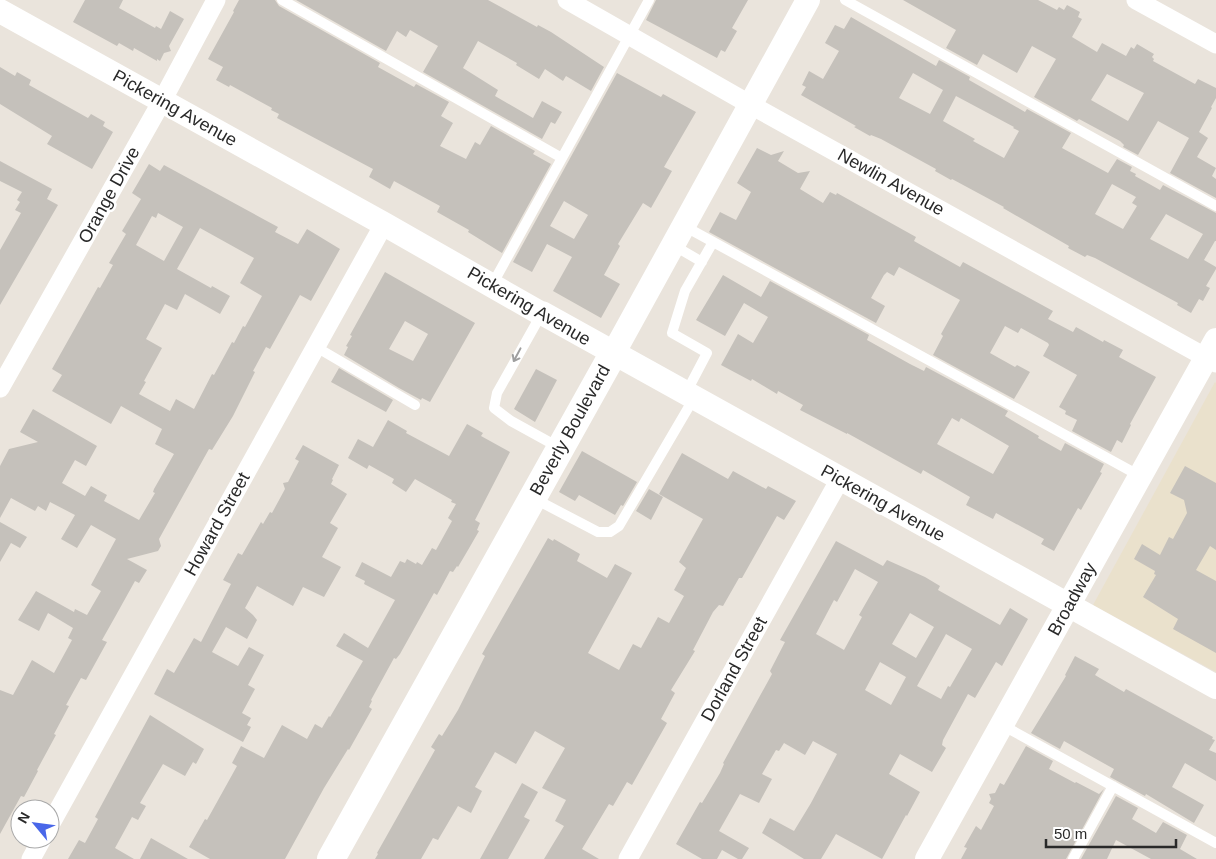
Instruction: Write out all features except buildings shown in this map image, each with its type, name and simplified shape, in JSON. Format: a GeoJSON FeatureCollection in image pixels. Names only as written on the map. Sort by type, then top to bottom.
{"type":"FeatureCollection","features":[{"type":"Feature","properties":{"kind":"main road","name":"Beverly Boulevard"},"geometry":{"type":"LineString","coordinates":[[331,859],[612,354]]}},
{"type":"Feature","properties":{"kind":"street","name":"Orange Drive"},"geometry":{"type":"LineString","coordinates":[[0,388],[162,101],[216,0]]}},
{"type":"Feature","properties":{"kind":"street","name":"Newlin Avenue"},"geometry":{"type":"LineString","coordinates":[[567,0],[751,105],[1213,353]]}},
{"type":"Feature","properties":{"kind":"street","name":"Beverly Boulevard"},"geometry":{"type":"LineString","coordinates":[[612,354],[808,0]]}},
{"type":"Feature","properties":{"kind":"street"},"geometry":{"type":"LineString","coordinates":[[1136,0],[1216,44]]}},
{"type":"Feature","properties":{"kind":"street","name":"Pickering Avenue"},"geometry":{"type":"LineString","coordinates":[[0,11],[384,224],[612,354],[1216,686]]}},
{"type":"Feature","properties":{"kind":"street","name":"Howard Street"},"geometry":{"type":"LineString","coordinates":[[60,807],[384,224]]}},
{"type":"Feature","properties":{"kind":"street","name":"Broadway"},"geometry":{"type":"LineString","coordinates":[[927,859],[1140,476],[1213,353]]}},
{"type":"Feature","properties":{"kind":"street","name":"Dorland Street"},"geometry":{"type":"LineString","coordinates":[[628,859],[840,479]]}},
{"type":"Feature","properties":{"kind":"lane"},"geometry":{"type":"LineString","coordinates":[[282,0],[562,158]]}},
{"type":"Feature","properties":{"kind":"lane"},"geometry":{"type":"LineString","coordinates":[[492,285],[650,0]]}},
{"type":"Feature","properties":{"kind":"lane"},"geometry":{"type":"LineString","coordinates":[[845,0],[1216,206]]}},
{"type":"Feature","properties":{"kind":"lane"},"geometry":{"type":"LineString","coordinates":[[679,236],[713,242],[1140,476]]}},
{"type":"Feature","properties":{"kind":"lane"},"geometry":{"type":"LineString","coordinates":[[679,236],[702,262]]}},
{"type":"Feature","properties":{"kind":"lane"},"geometry":{"type":"LineString","coordinates":[[532,497],[598,532],[610,532],[619,526],[690,396],[707,353],[672,333],[684,291],[713,242]]}},
{"type":"Feature","properties":{"kind":"lane"},"geometry":{"type":"LineString","coordinates":[[541,313],[497,393],[494,408],[511,421],[560,448]]}},
{"type":"Feature","properties":{"kind":"lane"},"geometry":{"type":"LineString","coordinates":[[316,346],[415,405]]}},
{"type":"Feature","properties":{"kind":"lane"},"geometry":{"type":"LineString","coordinates":[[1002,725],[1216,843]]}},
{"type":"Feature","properties":{"kind":"lane"},"geometry":{"type":"LineString","coordinates":[[1073,859],[1113,786]]}},
{"type":"Feature","properties":{"kind":"shaded area"},"geometry":{"type":"Polygon","coordinates":[[[1216,383],[1216,672],[1093,605],[1216,383]]]}}]}
